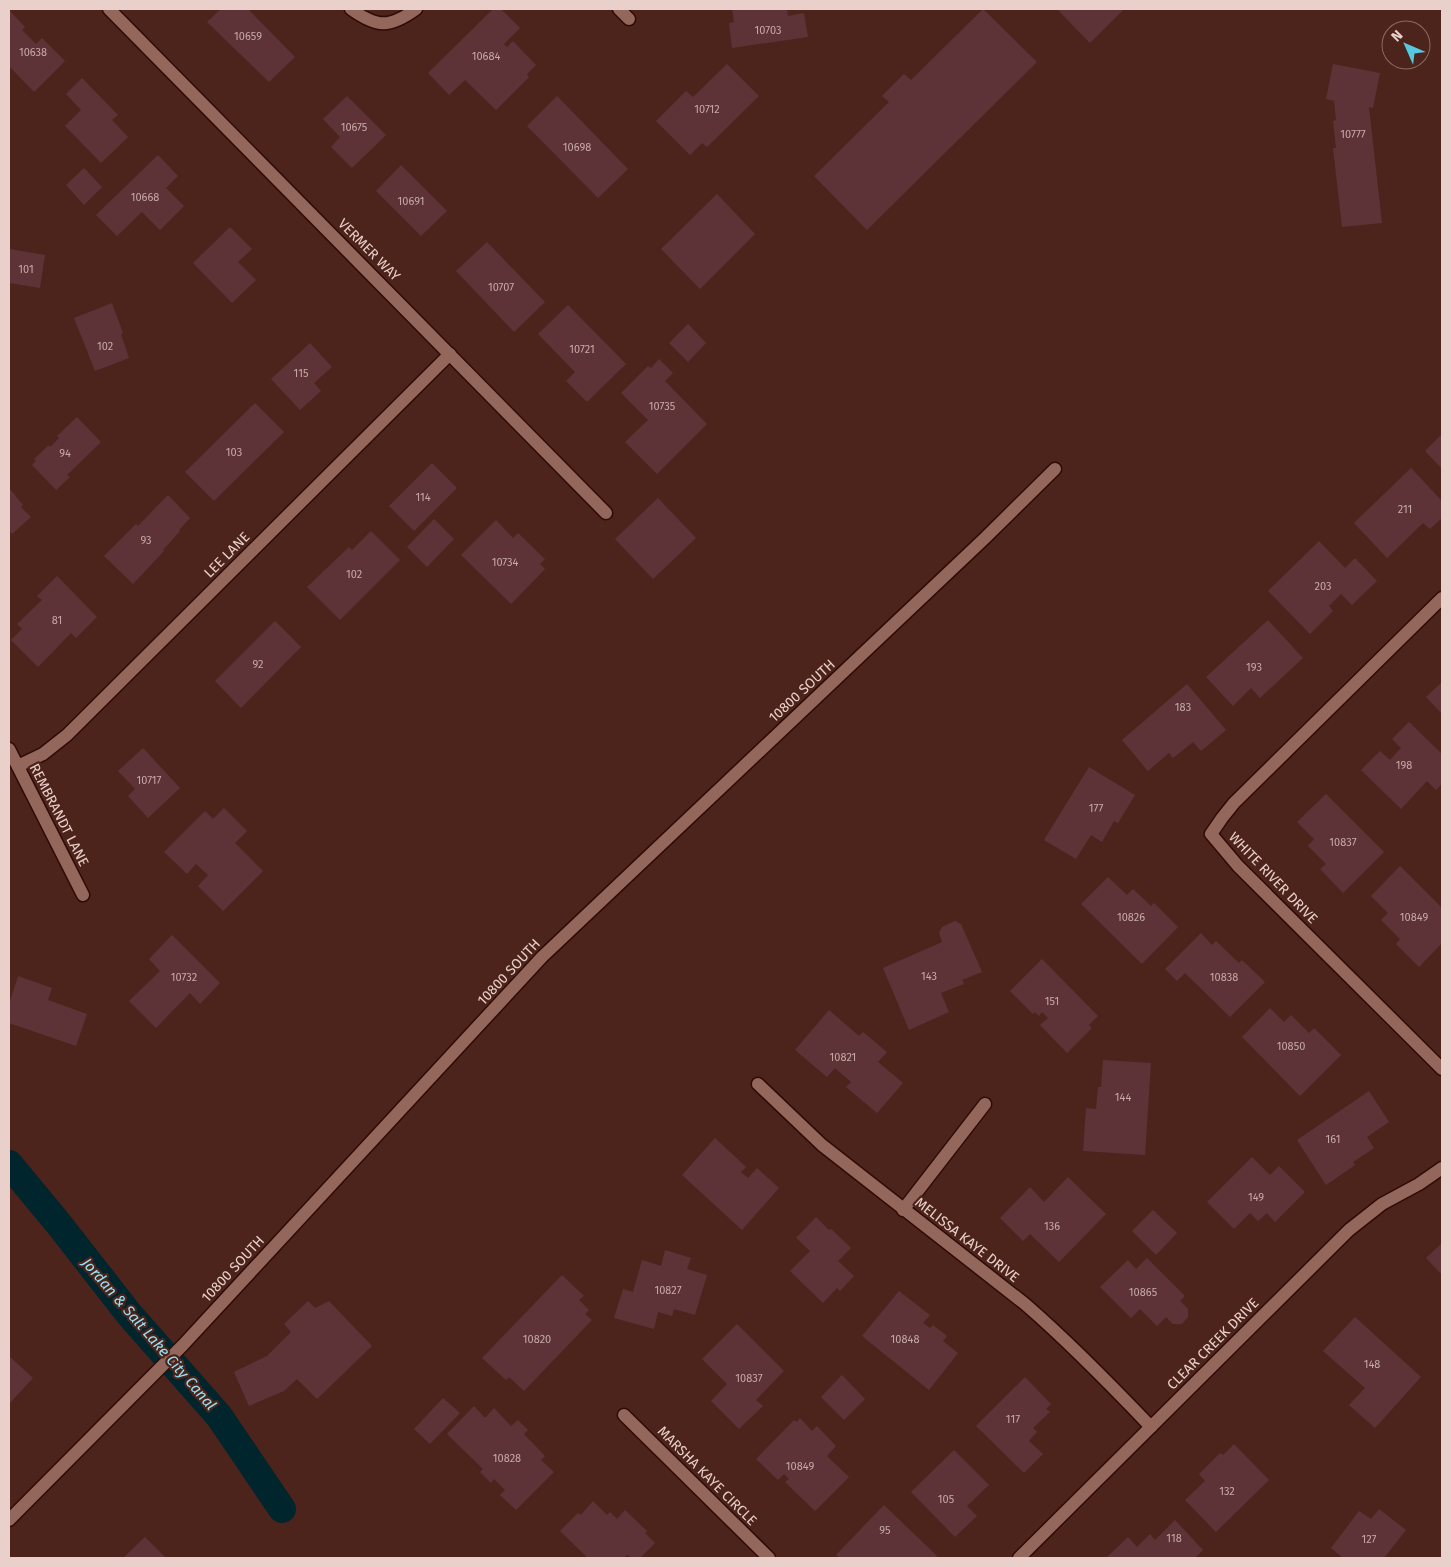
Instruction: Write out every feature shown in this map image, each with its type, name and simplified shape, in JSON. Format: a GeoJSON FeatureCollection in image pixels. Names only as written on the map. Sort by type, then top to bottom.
{"type":"FeatureCollection","features":[{"type":"Feature","properties":{"kind":"street","name":"VERMER WAY"},"geometry":{"type":"LineString","coordinates":[[109,9],[606,513]]}},
{"type":"Feature","properties":{"kind":"street"},"geometry":{"type":"LineString","coordinates":[[351,9],[366,20],[386,24],[402,19],[416,9]]}},
{"type":"Feature","properties":{"kind":"street"},"geometry":{"type":"LineString","coordinates":[[619,9],[629,20]]}},
{"type":"Feature","properties":{"kind":"street","name":"LEE LANE"},"geometry":{"type":"LineString","coordinates":[[18,766],[43,754],[67,735],[450,354]]}},
{"type":"Feature","properties":{"kind":"street","name":"10800 SOUTH"},"geometry":{"type":"LineString","coordinates":[[9,1520],[183,1345],[542,957],[985,538],[1055,469]]}},
{"type":"Feature","properties":{"kind":"street","name":"WHITE RIVER DRIVE"},"geometry":{"type":"LineString","coordinates":[[1442,598],[1234,803],[1211,834],[1238,866],[1442,1069]]}},
{"type":"Feature","properties":{"kind":"street","name":"REMBRANDT LANE"},"geometry":{"type":"LineString","coordinates":[[9,749],[83,895]]}},
{"type":"Feature","properties":{"kind":"street","name":"MELISSA KAYE DRIVE"},"geometry":{"type":"LineString","coordinates":[[758,1084],[822,1145],[1056,1331],[1092,1365],[1151,1427]]}},
{"type":"Feature","properties":{"kind":"street"},"geometry":{"type":"LineString","coordinates":[[903,1210],[985,1104]]}},
{"type":"Feature","properties":{"kind":"street","name":"CLEAR CREEK DRIVE"},"geometry":{"type":"LineString","coordinates":[[1018,1558],[1364,1217],[1442,1168]]}},
{"type":"Feature","properties":{"kind":"street","name":"MARSHA KAYE CIRCLE"},"geometry":{"type":"LineString","coordinates":[[624,1415],[769,1558]]}},
{"type":"Feature","properties":{"kind":"building"},"geometry":{"type":"Polygon","coordinates":[[[221,9],[248,9],[295,57],[269,82],[207,22],[221,9]]]}},
{"type":"Feature","properties":{"kind":"building"},"geometry":{"type":"Polygon","coordinates":[[[493,9],[501,9],[520,28],[504,44],[507,47],[513,41],[536,65],[527,74],[529,77],[496,110],[465,80],[449,95],[428,73],[493,9]]]}},
{"type":"Feature","properties":{"kind":"building"},"geometry":{"type":"Polygon","coordinates":[[[732,9],[787,9],[788,16],[804,13],[808,37],[732,48],[729,23],[734,22],[732,9]]]}},
{"type":"Feature","properties":{"kind":"building"},"geometry":{"type":"Polygon","coordinates":[[[983,9],[1037,62],[867,230],[814,176],[889,102],[882,96],[904,74],[911,80],[983,9]]]}},
{"type":"Feature","properties":{"kind":"building"},"geometry":{"type":"Polygon","coordinates":[[[1057,9],[1124,9],[1090,43],[1057,9]]]}},
{"type":"Feature","properties":{"kind":"building"},"geometry":{"type":"Polygon","coordinates":[[[9,10],[25,27],[22,30],[36,44],[42,38],[65,61],[34,92],[9,66],[9,10]]]}},
{"type":"Feature","properties":{"kind":"building"},"geometry":{"type":"Polygon","coordinates":[[[727,64],[759,96],[707,147],[702,143],[690,155],[656,121],[686,91],[693,97],[727,64]]]}},
{"type":"Feature","properties":{"kind":"building"},"geometry":{"type":"Polygon","coordinates":[[[1333,64],[1380,73],[1373,108],[1369,107],[1382,223],[1342,227],[1333,148],[1336,148],[1333,121],[1336,120],[1334,101],[1326,99],[1333,64]]]}},
{"type":"Feature","properties":{"kind":"building"},"geometry":{"type":"Polygon","coordinates":[[[82,78],[118,115],[112,120],[128,137],[101,163],[65,126],[81,110],[66,94],[82,78]]]}},
{"type":"Feature","properties":{"kind":"building"},"geometry":{"type":"Polygon","coordinates":[[[347,96],[386,135],[352,168],[331,147],[340,137],[323,119],[347,96]]]}},
{"type":"Feature","properties":{"kind":"building"},"geometry":{"type":"Polygon","coordinates":[[[557,96],[628,169],[598,198],[527,126],[557,96]]]}},
{"type":"Feature","properties":{"kind":"building"},"geometry":{"type":"Polygon","coordinates":[[[158,155],[178,176],[166,188],[184,206],[160,230],[142,212],[117,236],[96,215],[158,155]]]}},
{"type":"Feature","properties":{"kind":"building"},"geometry":{"type":"Polygon","coordinates":[[[401,165],[447,211],[421,236],[376,191],[401,165]]]}},
{"type":"Feature","properties":{"kind":"building"},"geometry":{"type":"Polygon","coordinates":[[[84,168],[102,187],[84,205],[66,185],[84,168]]]}},
{"type":"Feature","properties":{"kind":"building"},"geometry":{"type":"Polygon","coordinates":[[[717,194],[755,234],[700,289],[661,249],[717,194]]]}},
{"type":"Feature","properties":{"kind":"building"},"geometry":{"type":"Polygon","coordinates":[[[230,227],[252,249],[238,262],[256,280],[232,303],[193,263],[230,227]]]}},
{"type":"Feature","properties":{"kind":"building"},"geometry":{"type":"Polygon","coordinates":[[[487,242],[545,302],[514,332],[456,271],[487,242]]]}},
{"type":"Feature","properties":{"kind":"building"},"geometry":{"type":"Polygon","coordinates":[[[9,249],[45,255],[40,288],[9,283],[9,249]]]}},
{"type":"Feature","properties":{"kind":"building"},"geometry":{"type":"Polygon","coordinates":[[[112,303],[123,333],[121,334],[129,358],[95,371],[74,318],[112,303]]]}},
{"type":"Feature","properties":{"kind":"building"},"geometry":{"type":"Polygon","coordinates":[[[568,305],[626,364],[587,402],[566,381],[575,372],[538,334],[568,305]]]}},
{"type":"Feature","properties":{"kind":"building"},"geometry":{"type":"Polygon","coordinates":[[[688,324],[706,343],[688,362],[669,343],[688,324]]]}},
{"type":"Feature","properties":{"kind":"building"},"geometry":{"type":"Polygon","coordinates":[[[310,343],[332,367],[314,383],[321,391],[300,410],[271,379],[310,343]]]}},
{"type":"Feature","properties":{"kind":"building"},"geometry":{"type":"Polygon","coordinates":[[[659,359],[673,373],[665,381],[707,424],[657,474],[625,442],[648,420],[621,393],[648,366],[651,368],[659,359]]]}},
{"type":"Feature","properties":{"kind":"building"},"geometry":{"type":"Polygon","coordinates":[[[255,403],[284,432],[214,501],[185,472],[255,403]]]}},
{"type":"Feature","properties":{"kind":"building"},"geometry":{"type":"Polygon","coordinates":[[[77,417],[101,442],[67,475],[70,477],[56,490],[32,465],[36,461],[34,459],[49,445],[50,447],[59,438],[57,436],[77,417]]]}},
{"type":"Feature","properties":{"kind":"building"},"geometry":{"type":"Polygon","coordinates":[[[1442,434],[1442,469],[1425,451],[1442,434]]]}},
{"type":"Feature","properties":{"kind":"building"},"geometry":{"type":"Polygon","coordinates":[[[432,463],[457,488],[414,531],[389,506],[432,463]]]}},
{"type":"Feature","properties":{"kind":"building"},"geometry":{"type":"Polygon","coordinates":[[[1411,468],[1442,501],[1442,518],[1430,529],[1423,523],[1387,558],[1354,523],[1411,468]]]}},
{"type":"Feature","properties":{"kind":"building"},"geometry":{"type":"Polygon","coordinates":[[[9,488],[23,505],[21,507],[31,517],[12,534],[9,530],[9,488]]]}},
{"type":"Feature","properties":{"kind":"building"},"geometry":{"type":"Polygon","coordinates":[[[168,495],[190,518],[164,551],[133,584],[104,556],[136,524],[138,526],[168,495]]]}},
{"type":"Feature","properties":{"kind":"building"},"geometry":{"type":"Polygon","coordinates":[[[658,498],[696,538],[653,579],[615,539],[658,498]]]}},
{"type":"Feature","properties":{"kind":"building"},"geometry":{"type":"Polygon","coordinates":[[[434,519],[454,539],[427,567],[407,547],[434,519]]]}},
{"type":"Feature","properties":{"kind":"building"},"geometry":{"type":"Polygon","coordinates":[[[496,520],[513,538],[518,533],[545,559],[540,564],[545,569],[511,604],[461,555],[496,520]]]}},
{"type":"Feature","properties":{"kind":"building"},"geometry":{"type":"Polygon","coordinates":[[[371,531],[400,560],[340,620],[307,587],[349,547],[352,550],[371,531]]]}},
{"type":"Feature","properties":{"kind":"building"},"geometry":{"type":"Polygon","coordinates":[[[1319,541],[1345,568],[1355,558],[1377,581],[1352,605],[1341,594],[1329,606],[1333,611],[1310,634],[1268,591],[1319,541]]]}},
{"type":"Feature","properties":{"kind":"building"},"geometry":{"type":"Polygon","coordinates":[[[57,576],[97,617],[76,638],[71,633],[38,667],[11,640],[22,629],[17,624],[42,600],[37,596],[57,576]]]}},
{"type":"Feature","properties":{"kind":"building"},"geometry":{"type":"Polygon","coordinates":[[[1268,620],[1303,658],[1260,698],[1251,688],[1233,706],[1206,677],[1268,620]]]}},
{"type":"Feature","properties":{"kind":"building"},"geometry":{"type":"Polygon","coordinates":[[[275,621],[301,647],[241,708],[215,681],[275,621]]]}},
{"type":"Feature","properties":{"kind":"building"},"geometry":{"type":"Polygon","coordinates":[[[1442,682],[1442,714],[1426,697],[1442,682]]]}},
{"type":"Feature","properties":{"kind":"building"},"geometry":{"type":"Polygon","coordinates":[[[1187,684],[1226,730],[1201,751],[1193,742],[1173,758],[1169,753],[1148,771],[1122,740],[1187,684]]]}},
{"type":"Feature","properties":{"kind":"building"},"geometry":{"type":"Polygon","coordinates":[[[1409,722],[1442,754],[1442,784],[1436,790],[1427,781],[1401,809],[1361,770],[1380,751],[1390,760],[1401,748],[1392,739],[1409,722]]]}},
{"type":"Feature","properties":{"kind":"building"},"geometry":{"type":"Polygon","coordinates":[[[143,748],[180,788],[148,818],[128,796],[135,789],[118,771],[143,748]]]}},
{"type":"Feature","properties":{"kind":"building"},"geometry":{"type":"Polygon","coordinates":[[[1089,767],[1135,795],[1118,823],[1114,821],[1102,842],[1091,835],[1076,859],[1044,840],[1089,767]]]}},
{"type":"Feature","properties":{"kind":"building"},"geometry":{"type":"Polygon","coordinates":[[[1326,794],[1384,852],[1343,893],[1320,869],[1326,864],[1308,846],[1314,839],[1297,822],[1326,794]]]}},
{"type":"Feature","properties":{"kind":"building"},"geometry":{"type":"Polygon","coordinates":[[[224,808],[247,831],[235,843],[263,871],[223,911],[198,886],[208,875],[196,864],[187,874],[164,852],[205,811],[213,819],[224,808]]]}},
{"type":"Feature","properties":{"kind":"building"},"geometry":{"type":"Polygon","coordinates":[[[1400,866],[1442,908],[1442,943],[1419,967],[1396,944],[1400,939],[1381,920],[1388,913],[1371,896],[1400,866]]]}},
{"type":"Feature","properties":{"kind":"building"},"geometry":{"type":"Polygon","coordinates":[[[1108,877],[1127,895],[1133,889],[1151,906],[1154,903],[1178,927],[1142,964],[1081,904],[1108,877]]]}},
{"type":"Feature","properties":{"kind":"building"},"geometry":{"type":"Polygon","coordinates":[[[955,921],[961,924],[982,972],[962,980],[964,984],[941,993],[949,1012],[909,1030],[883,968],[942,942],[939,933],[942,927],[955,921]]]}},
{"type":"Feature","properties":{"kind":"building"},"geometry":{"type":"Polygon","coordinates":[[[1201,933],[1212,945],[1216,941],[1239,963],[1242,960],[1265,982],[1230,1017],[1185,973],[1177,981],[1165,969],[1201,933]]]}},
{"type":"Feature","properties":{"kind":"building"},"geometry":{"type":"Polygon","coordinates":[[[172,935],[220,983],[200,1004],[190,993],[156,1028],[129,1001],[160,971],[149,959],[172,935]]]}},
{"type":"Feature","properties":{"kind":"building"},"geometry":{"type":"Polygon","coordinates":[[[1042,959],[1098,1016],[1089,1025],[1092,1028],[1067,1053],[1040,1025],[1048,1018],[1042,1012],[1039,1016],[1035,1012],[1033,1014],[1010,991],[1042,959]]]}},
{"type":"Feature","properties":{"kind":"building"},"geometry":{"type":"Polygon","coordinates":[[[18,976],[52,988],[48,1000],[87,1014],[76,1046],[9,1023],[9,1004],[18,976]]]}},
{"type":"Feature","properties":{"kind":"building"},"geometry":{"type":"Polygon","coordinates":[[[1270,1008],[1284,1022],[1291,1015],[1309,1033],[1314,1028],[1341,1055],[1300,1096],[1242,1037],[1270,1008]]]}},
{"type":"Feature","properties":{"kind":"building"},"geometry":{"type":"Polygon","coordinates":[[[829,1010],[859,1036],[863,1032],[887,1052],[878,1062],[903,1083],[877,1113],[846,1087],[851,1082],[835,1068],[827,1077],[795,1050],[829,1010]]]}},
{"type":"Feature","properties":{"kind":"building"},"geometry":{"type":"Polygon","coordinates":[[[1103,1060],[1151,1063],[1145,1155],[1083,1151],[1086,1108],[1096,1109],[1098,1087],[1101,1087],[1103,1060]]]}},
{"type":"Feature","properties":{"kind":"building"},"geometry":{"type":"Polygon","coordinates":[[[1369,1091],[1389,1122],[1367,1137],[1374,1148],[1353,1162],[1355,1165],[1326,1185],[1297,1140],[1369,1091]]]}},
{"type":"Feature","properties":{"kind":"building"},"geometry":{"type":"Polygon","coordinates":[[[715,1138],[746,1167],[741,1172],[748,1178],[757,1168],[779,1188],[742,1230],[682,1175],[715,1138]]]}},
{"type":"Feature","properties":{"kind":"building"},"geometry":{"type":"Polygon","coordinates":[[[1252,1157],[1270,1175],[1279,1166],[1305,1192],[1275,1222],[1267,1213],[1258,1221],[1250,1213],[1234,1229],[1207,1202],[1252,1157]]]}},
{"type":"Feature","properties":{"kind":"building"},"geometry":{"type":"Polygon","coordinates":[[[1068,1177],[1106,1214],[1059,1262],[1030,1234],[1023,1241],[1000,1218],[1030,1187],[1044,1202],[1068,1177]]]}},
{"type":"Feature","properties":{"kind":"building"},"geometry":{"type":"Polygon","coordinates":[[[1153,1210],[1177,1233],[1156,1255],[1132,1231],[1153,1210]]]}},
{"type":"Feature","properties":{"kind":"building"},"geometry":{"type":"Polygon","coordinates":[[[816,1217],[851,1248],[838,1261],[854,1276],[840,1291],[837,1288],[823,1303],[790,1271],[810,1251],[796,1238],[816,1217]]]}},
{"type":"Feature","properties":{"kind":"building"},"geometry":{"type":"Polygon","coordinates":[[[1442,1243],[1442,1275],[1426,1258],[1442,1243]]]}},
{"type":"Feature","properties":{"kind":"building"},"geometry":{"type":"Polygon","coordinates":[[[665,1250],[691,1258],[687,1269],[707,1275],[695,1315],[674,1309],[672,1316],[658,1312],[654,1329],[614,1318],[623,1289],[633,1292],[642,1260],[661,1266],[665,1250]]]}},
{"type":"Feature","properties":{"kind":"building"},"geometry":{"type":"Polygon","coordinates":[[[1147,1258],[1185,1296],[1180,1301],[1188,1309],[1188,1317],[1182,1324],[1173,1324],[1166,1317],[1157,1326],[1140,1309],[1131,1318],[1100,1287],[1128,1260],[1136,1269],[1147,1258]]]}},
{"type":"Feature","properties":{"kind":"building"},"geometry":{"type":"Polygon","coordinates":[[[562,1275],[584,1296],[579,1300],[589,1310],[585,1314],[592,1320],[524,1391],[509,1377],[506,1380],[482,1358],[562,1275]]]}},
{"type":"Feature","properties":{"kind":"building"},"geometry":{"type":"Polygon","coordinates":[[[899,1291],[930,1315],[923,1323],[930,1328],[933,1325],[947,1336],[943,1341],[958,1353],[929,1390],[862,1336],[899,1291]]]}},
{"type":"Feature","properties":{"kind":"building"},"geometry":{"type":"Polygon","coordinates":[[[308,1301],[315,1308],[329,1301],[372,1346],[317,1399],[297,1379],[284,1391],[249,1406],[234,1372],[267,1356],[291,1332],[284,1324],[308,1301]]]}},
{"type":"Feature","properties":{"kind":"building"},"geometry":{"type":"Polygon","coordinates":[[[1355,1317],[1421,1377],[1375,1428],[1349,1405],[1365,1388],[1323,1351],[1355,1317]]]}},
{"type":"Feature","properties":{"kind":"building"},"geometry":{"type":"Polygon","coordinates":[[[737,1324],[784,1371],[756,1400],[763,1406],[739,1429],[711,1401],[727,1384],[702,1359],[737,1324]]]}},
{"type":"Feature","properties":{"kind":"building"},"geometry":{"type":"Polygon","coordinates":[[[9,1356],[33,1378],[9,1404],[9,1356]]]}},
{"type":"Feature","properties":{"kind":"building"},"geometry":{"type":"Polygon","coordinates":[[[842,1375],[865,1399],[844,1420],[821,1397],[842,1375]]]}},
{"type":"Feature","properties":{"kind":"building"},"geometry":{"type":"Polygon","coordinates":[[[1025,1377],[1051,1404],[1046,1409],[1050,1412],[1033,1428],[1037,1432],[1029,1441],[1043,1454],[1024,1473],[976,1426],[1025,1377]]]}},
{"type":"Feature","properties":{"kind":"building"},"geometry":{"type":"Polygon","coordinates":[[[443,1398],[460,1413],[430,1444],[414,1429],[443,1398]]]}},
{"type":"Feature","properties":{"kind":"building"},"geometry":{"type":"Polygon","coordinates":[[[474,1406],[485,1418],[494,1408],[511,1426],[518,1420],[528,1430],[524,1434],[545,1456],[541,1460],[554,1472],[516,1510],[500,1495],[505,1490],[494,1479],[491,1483],[480,1472],[483,1469],[447,1434],[474,1406]]]}},
{"type":"Feature","properties":{"kind":"building"},"geometry":{"type":"Polygon","coordinates":[[[800,1418],[812,1431],[817,1426],[836,1446],[827,1456],[849,1477],[815,1511],[785,1482],[789,1479],[784,1474],[778,1480],[756,1459],[794,1420],[797,1422],[800,1418]]]}},
{"type":"Feature","properties":{"kind":"building"},"geometry":{"type":"Polygon","coordinates":[[[1234,1444],[1269,1480],[1216,1532],[1185,1500],[1205,1481],[1199,1474],[1220,1453],[1223,1455],[1234,1444]]]}},
{"type":"Feature","properties":{"kind":"building"},"geometry":{"type":"Polygon","coordinates":[[[954,1450],[989,1485],[967,1506],[977,1516],[955,1537],[911,1492],[954,1450]]]}},
{"type":"Feature","properties":{"kind":"building"},"geometry":{"type":"Polygon","coordinates":[[[593,1501],[607,1515],[610,1512],[617,1519],[625,1510],[647,1531],[645,1533],[655,1543],[640,1558],[631,1558],[627,1555],[624,1558],[588,1558],[560,1531],[578,1513],[581,1515],[593,1501]]]}},
{"type":"Feature","properties":{"kind":"building"},"geometry":{"type":"Polygon","coordinates":[[[884,1505],[937,1556],[935,1558],[840,1558],[836,1555],[884,1505]]]}},
{"type":"Feature","properties":{"kind":"building"},"geometry":{"type":"Polygon","coordinates":[[[1379,1509],[1406,1530],[1384,1558],[1343,1558],[1331,1548],[1359,1511],[1371,1519],[1379,1509]]]}},
{"type":"Feature","properties":{"kind":"building"},"geometry":{"type":"Polygon","coordinates":[[[1175,1520],[1203,1550],[1195,1558],[1106,1558],[1128,1537],[1137,1547],[1150,1534],[1155,1540],[1175,1520]]]}},
{"type":"Feature","properties":{"kind":"building"},"geometry":{"type":"Polygon","coordinates":[[[145,1537],[166,1558],[123,1558],[145,1537]]]}},
{"type":"Feature","properties":{"kind":"waterway","name":"Jordan & Salt Lake City Canal"},"geometry":{"type":"LineString","coordinates":[[9,1164],[129,1314],[219,1416],[282,1509]]}}]}
